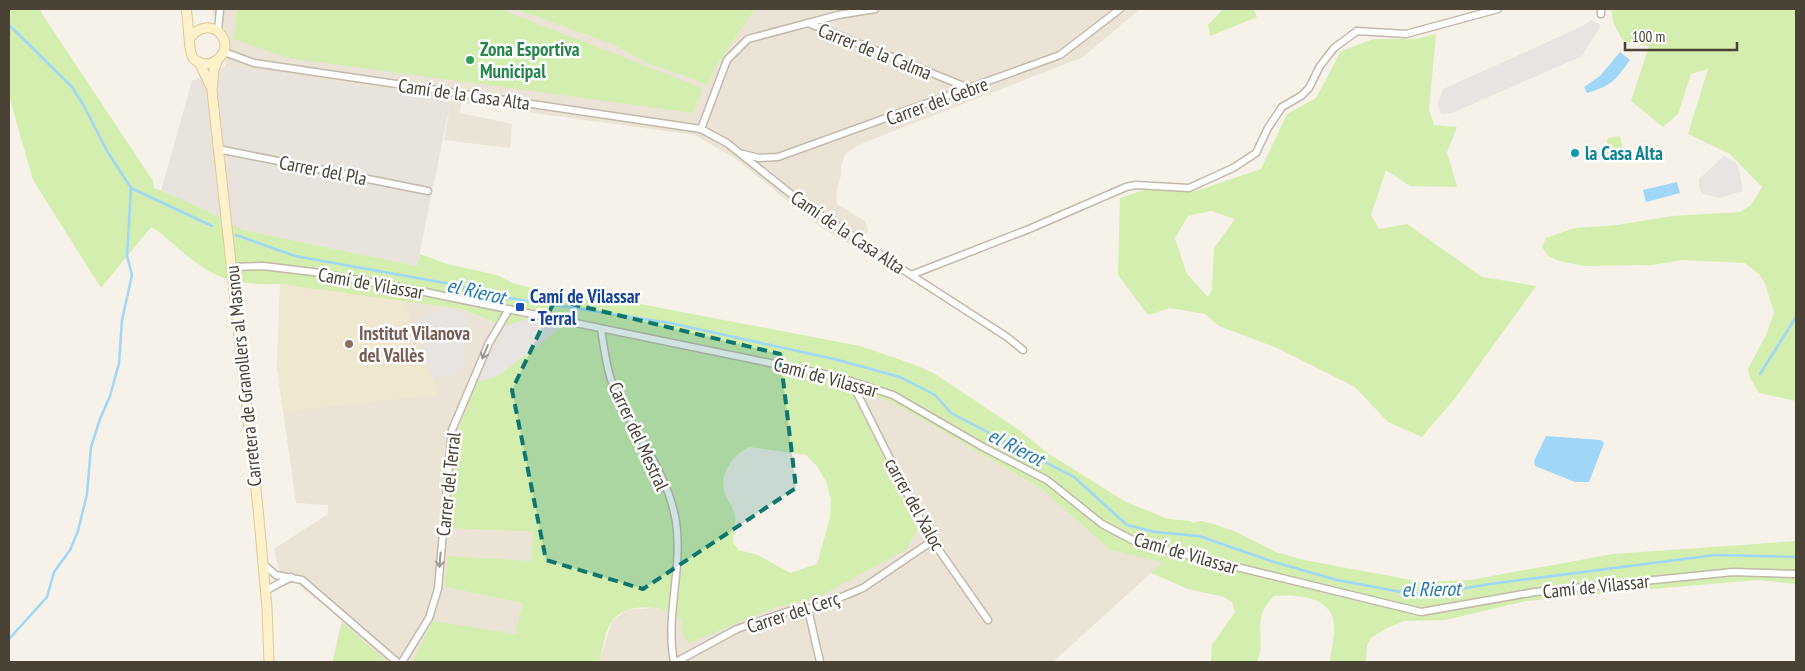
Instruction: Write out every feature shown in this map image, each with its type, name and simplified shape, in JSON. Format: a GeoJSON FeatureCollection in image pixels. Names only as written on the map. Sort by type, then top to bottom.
{"type":"FeatureCollection","features":[{"type":"Feature","properties":{"kind":"main road"},"geometry":{"type":"LineString","coordinates":[[186,10],[198,22],[218,31],[224,39],[221,56],[211,63],[199,62],[190,52],[186,10]]}},
{"type":"Feature","properties":{"kind":"main road"},"geometry":{"type":"LineString","coordinates":[[190,38],[199,30],[208,28]]}},
{"type":"Feature","properties":{"kind":"main road","name":"Carretera de Granollers al Masnou"},"geometry":{"type":"LineString","coordinates":[[221,56],[214,69],[212,91],[266,591],[269,662]]}},
{"type":"Feature","properties":{"kind":"main road","name":"Carretera de Granollers al Masnou"},"geometry":{"type":"LineString","coordinates":[[199,62],[206,73],[212,91]]}},
{"type":"Feature","properties":{"kind":"street"},"geometry":{"type":"LineString","coordinates":[[218,31],[220,9]]}},
{"type":"Feature","properties":{"kind":"street"},"geometry":{"type":"LineString","coordinates":[[701,129],[727,60],[748,40],[808,23],[875,9]]}},
{"type":"Feature","properties":{"kind":"street","name":"Carrer del Gebre"},"geometry":{"type":"LineString","coordinates":[[739,153],[759,158],[778,157],[971,89],[1060,55],[1120,9]]}},
{"type":"Feature","properties":{"kind":"street","name":"Camí de la Casa Alta"},"geometry":{"type":"LineString","coordinates":[[221,56],[701,129],[727,143],[801,202],[911,275],[1029,229],[1126,188],[1136,185],[1189,188],[1233,168],[1256,153],[1268,128],[1282,107],[1301,96],[1309,88],[1320,66],[1334,48],[1357,31],[1406,34],[1498,9]]}},
{"type":"Feature","properties":{"kind":"street","name":"Carrer de la Calma"},"geometry":{"type":"LineString","coordinates":[[808,23],[971,89]]}},
{"type":"Feature","properties":{"kind":"street","name":"Carrer del Pla"},"geometry":{"type":"LineString","coordinates":[[218,149],[428,191]]}},
{"type":"Feature","properties":{"kind":"street","name":"Camí de Vilassar"},"geometry":{"type":"LineString","coordinates":[[231,267],[263,266],[313,272],[704,348],[851,381],[893,395],[983,448],[1047,480],[1102,524],[1138,543],[1421,612],[1535,592],[1733,572],[1796,574]]}},
{"type":"Feature","properties":{"kind":"street"},"geometry":{"type":"LineString","coordinates":[[911,275],[1007,336],[1023,350]]}},
{"type":"Feature","properties":{"kind":"street","name":"Carrer del Terral"},"geometry":{"type":"LineString","coordinates":[[402,662],[429,618],[438,589],[452,430],[489,343],[509,310]]}},
{"type":"Feature","properties":{"kind":"street","name":"Carrer del Mestral"},"geometry":{"type":"LineString","coordinates":[[601,329],[613,384],[658,468],[676,522],[676,579],[670,642],[675,662]]}},
{"type":"Feature","properties":{"kind":"street","name":"carrer del Xaloc"},"geometry":{"type":"LineString","coordinates":[[851,381],[932,541],[988,620]]}},
{"type":"Feature","properties":{"kind":"street","name":"Carrer del Cerç"},"geometry":{"type":"LineString","coordinates":[[675,662],[737,629],[792,610],[815,608],[863,588],[932,541]]}},
{"type":"Feature","properties":{"kind":"street"},"geometry":{"type":"LineString","coordinates":[[263,564],[276,574],[302,580],[396,662]]}},
{"type":"Feature","properties":{"kind":"street"},"geometry":{"type":"LineString","coordinates":[[266,591],[291,577]]}},
{"type":"Feature","properties":{"kind":"street"},"geometry":{"type":"LineString","coordinates":[[808,609],[816,636],[820,662]]}},
{"type":"Feature","properties":{"kind":"highlighted area"},"geometry":{"type":"Polygon","coordinates":[[[555,300],[780,354],[796,488],[643,589],[546,560],[512,390],[555,300]]]}},
{"type":"Feature","properties":{"kind":"shaded area"},"geometry":{"type":"Polygon","coordinates":[[[212,9],[515,9],[612,44],[649,64],[691,78],[707,86],[716,66],[755,9],[1140,9],[1083,57],[863,143],[846,153],[841,165],[841,175],[836,194],[837,204],[865,221],[868,231],[856,248],[819,226],[736,159],[695,135],[461,103],[460,113],[512,124],[510,148],[444,140],[451,99],[225,66],[228,39],[222,24],[212,9]]]}},
{"type":"Feature","properties":{"kind":"shaded area"},"geometry":{"type":"Polygon","coordinates":[[[1591,20],[1601,25],[1582,56],[1452,113],[1441,114],[1437,104],[1443,89],[1583,26],[1591,20]]]}},
{"type":"Feature","properties":{"kind":"shaded area"},"geometry":{"type":"Polygon","coordinates":[[[225,66],[451,99],[417,266],[243,230],[204,209],[161,191],[192,81],[225,66]]]}},
{"type":"Feature","properties":{"kind":"shaded area"},"geometry":{"type":"Polygon","coordinates":[[[1724,156],[1736,163],[1743,191],[1719,198],[1703,194],[1699,187],[1699,179],[1724,156]]]}},
{"type":"Feature","properties":{"kind":"shaded area"},"geometry":{"type":"Polygon","coordinates":[[[280,284],[461,309],[505,326],[447,528],[533,532],[531,562],[448,557],[445,587],[522,603],[516,635],[433,621],[412,662],[332,662],[342,620],[295,582],[283,587],[274,549],[328,514],[328,505],[296,503],[277,367],[280,284]]]}},
{"type":"Feature","properties":{"kind":"shaded area","name":"Institut Vilanova del Vallès"},"geometry":{"type":"Polygon","coordinates":[[[280,284],[403,300],[439,395],[283,412],[277,367],[280,284]]]}},
{"type":"Feature","properties":{"kind":"shaded area"},"geometry":{"type":"Polygon","coordinates":[[[447,308],[459,311],[465,317],[467,327],[463,336],[465,353],[462,368],[453,375],[433,379],[411,322],[447,308]]]}},
{"type":"Feature","properties":{"kind":"shaded area"},"geometry":{"type":"Polygon","coordinates":[[[528,319],[563,326],[501,374],[483,381],[477,380],[505,326],[528,319]]]}},
{"type":"Feature","properties":{"kind":"shaded area"},"geometry":{"type":"Polygon","coordinates":[[[866,394],[890,401],[1042,489],[1110,550],[1163,562],[1053,662],[599,662],[612,621],[626,610],[653,608],[673,612],[681,619],[771,609],[817,598],[856,396],[866,394]]]}},
{"type":"Feature","properties":{"kind":"green space"},"geometry":{"type":"Polygon","coordinates":[[[9,9],[39,9],[153,181],[154,188],[204,209],[243,230],[417,266],[420,254],[447,264],[497,275],[515,284],[533,288],[562,294],[609,298],[860,346],[918,366],[935,374],[1019,430],[1049,454],[1126,502],[1168,519],[1190,521],[1192,523],[1201,521],[1210,523],[1234,531],[1276,552],[1304,560],[1422,582],[1470,580],[1613,554],[1796,541],[1796,584],[1757,580],[1652,589],[1526,601],[1445,620],[1404,621],[1387,628],[1371,638],[1367,646],[1366,662],[1330,662],[1334,624],[1332,615],[1320,602],[1302,597],[1274,596],[1263,612],[1260,628],[1260,653],[1257,662],[1211,662],[1212,645],[1235,612],[1232,602],[1224,597],[1188,589],[1151,573],[1162,562],[1110,550],[1042,489],[890,401],[866,394],[856,397],[917,530],[907,549],[817,598],[771,609],[689,643],[683,636],[681,619],[674,614],[646,607],[626,610],[612,621],[605,636],[599,662],[412,662],[433,621],[516,634],[522,603],[445,587],[448,556],[531,561],[533,532],[447,528],[453,447],[475,384],[505,326],[461,309],[280,284],[240,282],[225,278],[212,273],[200,265],[151,227],[101,288],[33,180],[9,96],[9,9]],[[749,447],[743,450],[729,465],[723,484],[726,497],[735,516],[733,543],[739,550],[758,555],[790,573],[817,564],[830,518],[831,500],[826,481],[816,465],[806,455],[749,447]]]}},
{"type":"Feature","properties":{"kind":"green space","name":"Zona Esportiva Municipal"},"geometry":{"type":"Polygon","coordinates":[[[237,9],[500,9],[702,88],[694,113],[288,58],[234,39],[237,9]]]}},
{"type":"Feature","properties":{"kind":"green space"},"geometry":{"type":"Polygon","coordinates":[[[515,9],[755,9],[716,66],[707,86],[691,78],[649,64],[612,44],[515,9]]]}},
{"type":"Feature","properties":{"kind":"green space"},"geometry":{"type":"Polygon","coordinates":[[[1223,9],[1254,9],[1257,17],[1210,36],[1208,25],[1223,9]]]}},
{"type":"Feature","properties":{"kind":"green space"},"geometry":{"type":"Polygon","coordinates":[[[1611,9],[1796,9],[1796,401],[1759,393],[1750,378],[1748,369],[1766,335],[1774,312],[1760,275],[1745,263],[1683,260],[1652,265],[1584,266],[1559,261],[1548,256],[1542,247],[1546,238],[1575,228],[1617,225],[1672,216],[1740,212],[1751,205],[1762,187],[1730,154],[1688,134],[1708,69],[1691,74],[1678,114],[1663,127],[1631,101],[1649,46],[1623,41],[1614,24],[1611,9]]]}},
{"type":"Feature","properties":{"kind":"green space"},"geometry":{"type":"Polygon","coordinates":[[[1436,34],[1429,110],[1434,125],[1457,127],[1447,152],[1457,187],[1410,186],[1386,170],[1371,215],[1379,229],[1407,224],[1482,277],[1536,286],[1456,397],[1422,437],[1388,422],[1355,387],[1277,348],[1219,326],[1205,314],[1170,308],[1148,315],[1118,275],[1120,198],[1144,190],[1196,191],[1261,169],[1287,114],[1316,98],[1341,51],[1374,39],[1415,39],[1436,34]],[[1211,211],[1188,216],[1175,238],[1187,274],[1208,297],[1212,290],[1214,248],[1235,219],[1211,211]]]}},
{"type":"Feature","properties":{"kind":"green space"},"geometry":{"type":"Polygon","coordinates":[[[1620,136],[1624,159],[1602,160],[1608,138],[1620,136]]]}},
{"type":"Feature","properties":{"kind":"green space"},"geometry":{"type":"Polygon","coordinates":[[[342,623],[383,658],[384,662],[333,662],[342,623]]]}},
{"type":"Feature","properties":{"kind":"water"},"geometry":{"type":"Polygon","coordinates":[[[1620,52],[1630,60],[1621,73],[1602,88],[1587,93],[1584,87],[1600,76],[1620,52]]]}},
{"type":"Feature","properties":{"kind":"water"},"geometry":{"type":"Polygon","coordinates":[[[1677,182],[1680,193],[1646,202],[1643,190],[1677,182]]]}},
{"type":"Feature","properties":{"kind":"water"},"geometry":{"type":"Polygon","coordinates":[[[1546,436],[1601,440],[1604,443],[1589,482],[1575,482],[1535,466],[1534,461],[1546,436]]]}},
{"type":"Feature","properties":{"kind":"waterway"},"geometry":{"type":"LineString","coordinates":[[9,25],[72,87],[107,151],[131,188],[127,256],[132,275],[122,320],[119,363],[110,396],[91,447],[87,494],[78,531],[70,550],[54,572],[47,597],[9,639]]}},
{"type":"Feature","properties":{"kind":"waterway","name":"el Rierot"},"geometry":{"type":"LineString","coordinates":[[131,188],[212,226]]}},
{"type":"Feature","properties":{"kind":"waterway","name":"el Rierot"},"geometry":{"type":"LineString","coordinates":[[236,235],[295,256],[445,283],[509,298],[670,323],[834,359],[900,377],[935,395],[951,413],[1074,477],[1127,525],[1155,532],[1199,536],[1274,562],[1337,580],[1412,594],[1438,593],[1490,584],[1715,555],[1796,557]]}},
{"type":"Feature","properties":{"kind":"waterway"},"geometry":{"type":"LineString","coordinates":[[1760,374],[1796,317]]}},
{"type":"Feature","properties":{"kind":"place","name":"Zona Esportiva Municipal"},"geometry":{"type":"Point","coordinates":[470,60]}},
{"type":"Feature","properties":{"kind":"place","name":"la Casa Alta"},"geometry":{"type":"Point","coordinates":[1575,153]}},
{"type":"Feature","properties":{"kind":"place","name":"Camí de Vilassar - Terral"},"geometry":{"type":"Point","coordinates":[520,307]}},
{"type":"Feature","properties":{"kind":"place","name":"Institut Vilanova del Vallès"},"geometry":{"type":"Point","coordinates":[349,344]}}]}
